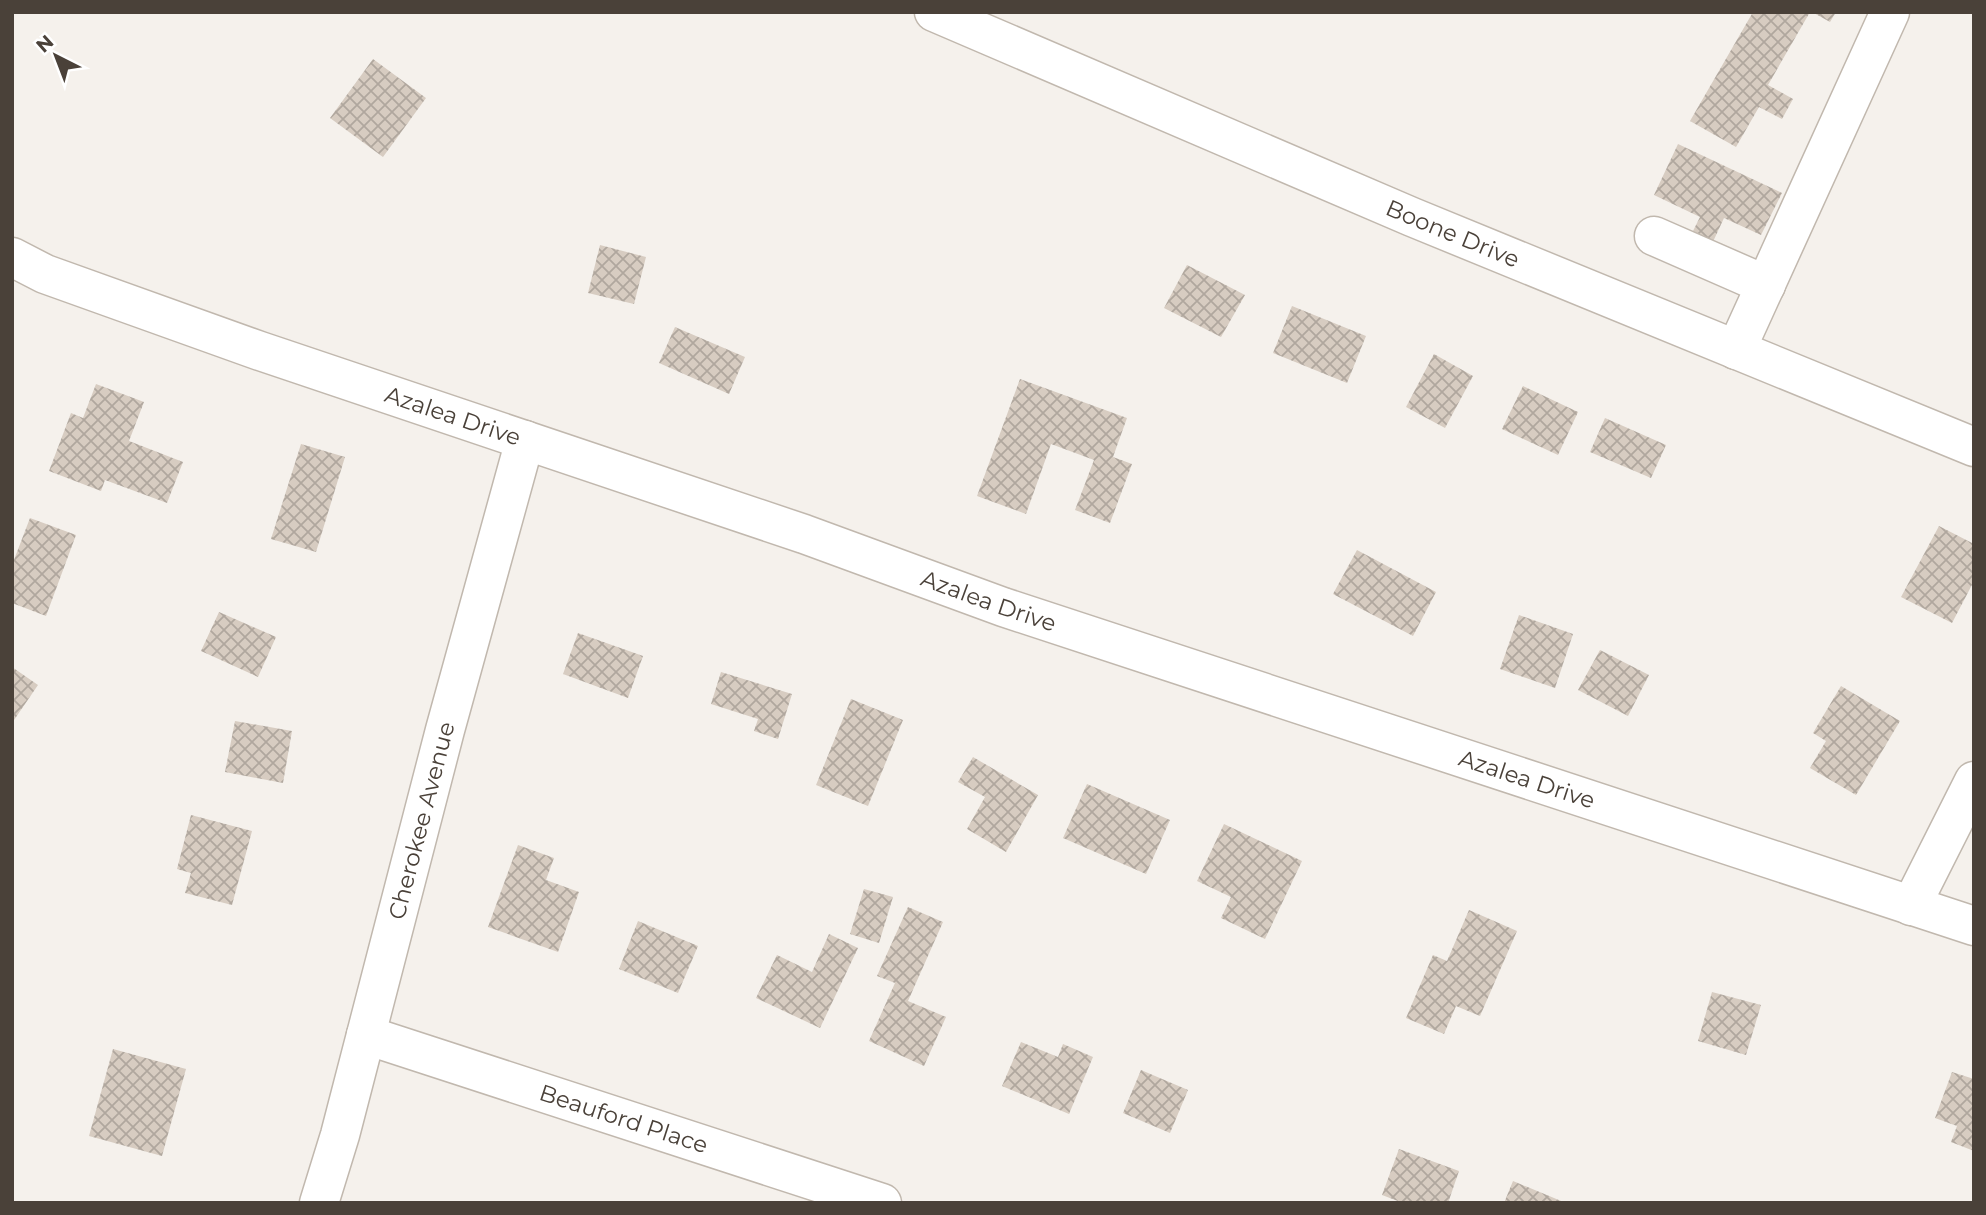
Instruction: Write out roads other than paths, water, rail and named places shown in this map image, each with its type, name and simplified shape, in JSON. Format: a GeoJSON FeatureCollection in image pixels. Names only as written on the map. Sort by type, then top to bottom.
{"type":"FeatureCollection","features":[{"type":"Feature","properties":{"kind":"street","name":"Boone Drive"},"geometry":{"type":"LineString","coordinates":[[934,12],[1412,217],[1974,447]]}},
{"type":"Feature","properties":{"kind":"street"},"geometry":{"type":"LineString","coordinates":[[1736,350],[1890,12]]}},
{"type":"Feature","properties":{"kind":"street"},"geometry":{"type":"LineString","coordinates":[[1654,236],[1766,285]]}},
{"type":"Feature","properties":{"kind":"street","name":"Azalea Drive"},"geometry":{"type":"LineString","coordinates":[[12,257],[45,274],[260,351],[804,534],[1003,607],[1974,926]]}},
{"type":"Feature","properties":{"kind":"street","name":"Cherokee Avenue"},"geometry":{"type":"LineString","coordinates":[[319,1203],[340,1135],[445,730],[525,440]]}},
{"type":"Feature","properties":{"kind":"street"},"geometry":{"type":"LineString","coordinates":[[1911,906],[1974,781]]}},
{"type":"Feature","properties":{"kind":"street","name":"Beauford Place"},"geometry":{"type":"LineString","coordinates":[[366,1035],[882,1203]]}}]}
